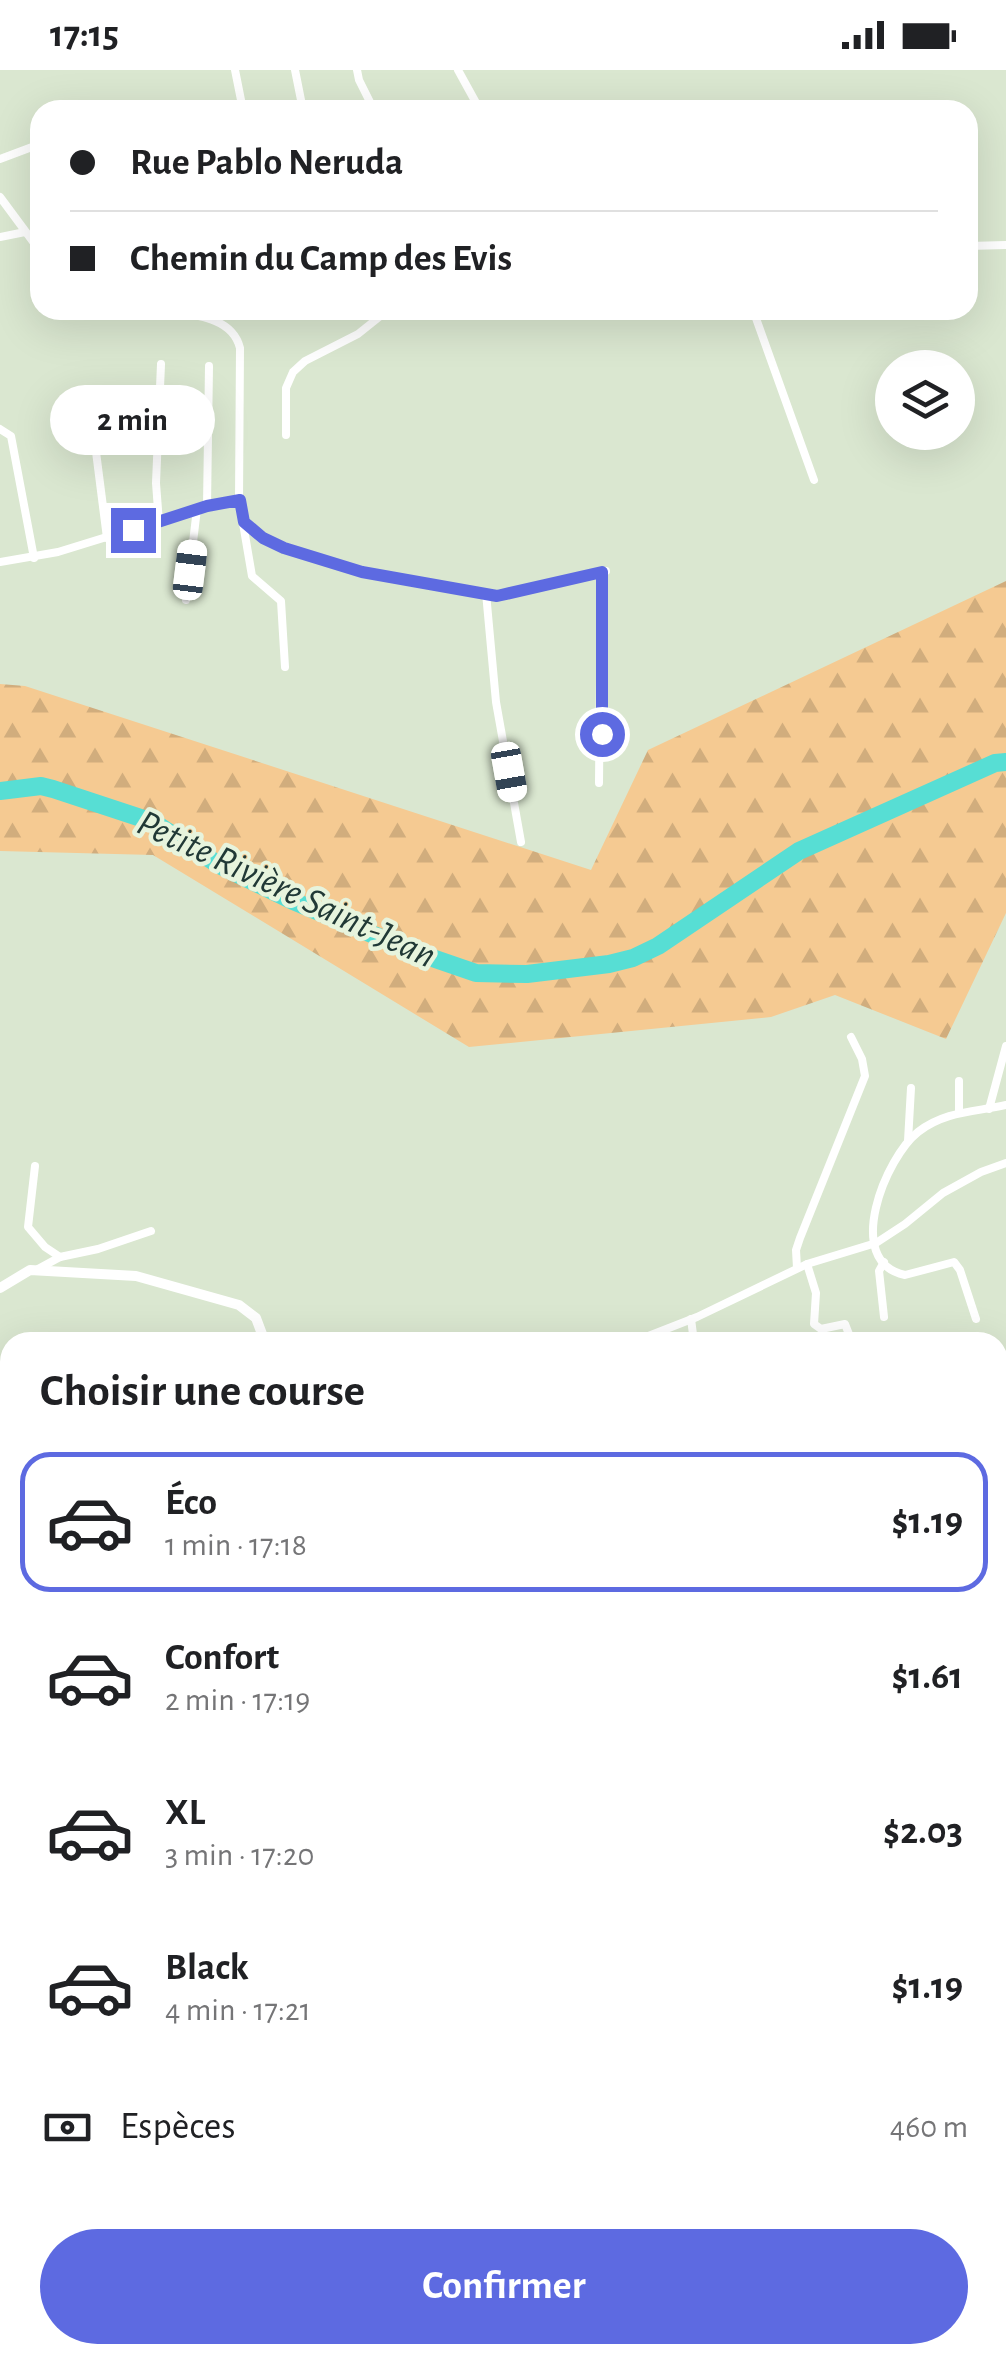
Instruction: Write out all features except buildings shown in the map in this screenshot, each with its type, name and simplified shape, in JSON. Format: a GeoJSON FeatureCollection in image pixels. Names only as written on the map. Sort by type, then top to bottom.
{"type":"FeatureCollection","features":[{"type":"Feature","properties":{"kind":"street"},"geometry":{"type":"LineString","coordinates":[[235,70],[241,100]]}},
{"type":"Feature","properties":{"kind":"street"},"geometry":{"type":"LineString","coordinates":[[296,70],[301,100]]}},
{"type":"Feature","properties":{"kind":"street"},"geometry":{"type":"LineString","coordinates":[[357,70],[369,100]]}},
{"type":"Feature","properties":{"kind":"street"},"geometry":{"type":"LineString","coordinates":[[458,70],[474,100]]}},
{"type":"Feature","properties":{"kind":"street"},"geometry":{"type":"LineString","coordinates":[[0,159],[30,148]]}},
{"type":"Feature","properties":{"kind":"street"},"geometry":{"type":"LineString","coordinates":[[0,197],[30,240]]}},
{"type":"Feature","properties":{"kind":"street"},"geometry":{"type":"LineString","coordinates":[[0,237],[24,232]]}},
{"type":"Feature","properties":{"kind":"street"},"geometry":{"type":"LineString","coordinates":[[978,246],[1006,246]]}},
{"type":"Feature","properties":{"kind":"street"},"geometry":{"type":"LineString","coordinates":[[207,320],[226,325],[236,334],[240,348],[240,500],[252,576],[275,594],[283,610],[285,667]]}},
{"type":"Feature","properties":{"kind":"street"},"geometry":{"type":"LineString","coordinates":[[286,435],[286,388],[292,372],[376,320]]}},
{"type":"Feature","properties":{"kind":"street"},"geometry":{"type":"LineString","coordinates":[[757,320],[814,480]]}},
{"type":"Feature","properties":{"kind":"street"},"geometry":{"type":"LineString","coordinates":[[159,523],[156,483],[161,364]]}},
{"type":"Feature","properties":{"kind":"street"},"geometry":{"type":"LineString","coordinates":[[207,506],[209,366]]}},
{"type":"Feature","properties":{"kind":"street"},"geometry":{"type":"LineString","coordinates":[[0,429],[11,436],[34,558]]}},
{"type":"Feature","properties":{"kind":"street"},"geometry":{"type":"LineString","coordinates":[[95,444],[107,538]]}},
{"type":"Feature","properties":{"kind":"street"},"geometry":{"type":"LineString","coordinates":[[0,562],[34,558],[196,509],[240,500]]}},
{"type":"Feature","properties":{"kind":"street"},"geometry":{"type":"LineString","coordinates":[[186,600],[196,509]]}},
{"type":"Feature","properties":{"kind":"street"},"geometry":{"type":"LineString","coordinates":[[244,522],[263,538],[284,548],[362,572],[497,596],[604,572],[599,783]]}},
{"type":"Feature","properties":{"kind":"street"},"geometry":{"type":"LineString","coordinates":[[486,593],[496,702],[522,842]]}},
{"type":"Feature","properties":{"kind":"street"},"geometry":{"type":"LineString","coordinates":[[848,1332],[845,1324],[820,1329],[814,1324],[816,1293],[796,1250],[865,1076],[852,1038]]}},
{"type":"Feature","properties":{"kind":"street"},"geometry":{"type":"LineString","coordinates":[[989,1109],[1006,1046]]}},
{"type":"Feature","properties":{"kind":"street"},"geometry":{"type":"LineString","coordinates":[[958,1112],[959,1081]]}},
{"type":"Feature","properties":{"kind":"street"},"geometry":{"type":"LineString","coordinates":[[908,1141],[911,1088]]}},
{"type":"Feature","properties":{"kind":"street"},"geometry":{"type":"LineString","coordinates":[[976,1319],[954,1262],[897,1274],[884,1262],[872,1223],[876,1204],[898,1154],[908,1141],[938,1119],[1006,1105]]}},
{"type":"Feature","properties":{"kind":"street"},"geometry":{"type":"LineString","coordinates":[[658,1332],[802,1266],[876,1244],[943,1193],[980,1172],[1006,1163]]}},
{"type":"Feature","properties":{"kind":"street"},"geometry":{"type":"LineString","coordinates":[[35,1166],[28,1227],[44,1246],[60,1256]]}},
{"type":"Feature","properties":{"kind":"street"},"geometry":{"type":"LineString","coordinates":[[0,1288],[17,1275],[37,1270],[60,1256],[98,1249],[152,1231]]}},
{"type":"Feature","properties":{"kind":"street"},"geometry":{"type":"LineString","coordinates":[[884,1262],[880,1271],[884,1317]]}},
{"type":"Feature","properties":{"kind":"street"},"geometry":{"type":"LineString","coordinates":[[37,1270],[136,1276],[233,1302],[256,1318],[261,1332]]}},
{"type":"Feature","properties":{"kind":"street"},"geometry":{"type":"LineString","coordinates":[[691,1319],[693,1332]]}},
{"type":"Feature","properties":{"kind":"green space"},"geometry":{"type":"Polygon","coordinates":[[[1006,581],[1006,913],[946,1039],[835,995],[771,1017],[469,1047],[153,855],[0,851],[0,684],[25,686],[591,870],[648,750],[1006,581]]]}},
{"type":"Feature","properties":{"kind":"waterway","name":"Petite Rivière Saint-Jean"},"geometry":{"type":"LineString","coordinates":[[0,791],[41,786],[153,822],[219,865],[412,951],[476,973],[527,974],[633,958],[658,946],[799,851],[995,763],[1006,762]]}},
{"type":"Feature","properties":{"kind":"route"},"geometry":{"type":"LineString","coordinates":[[133,530],[207,506],[240,500],[244,522],[272,543],[387,579],[497,596],[602,572],[602,734]]}}]}
